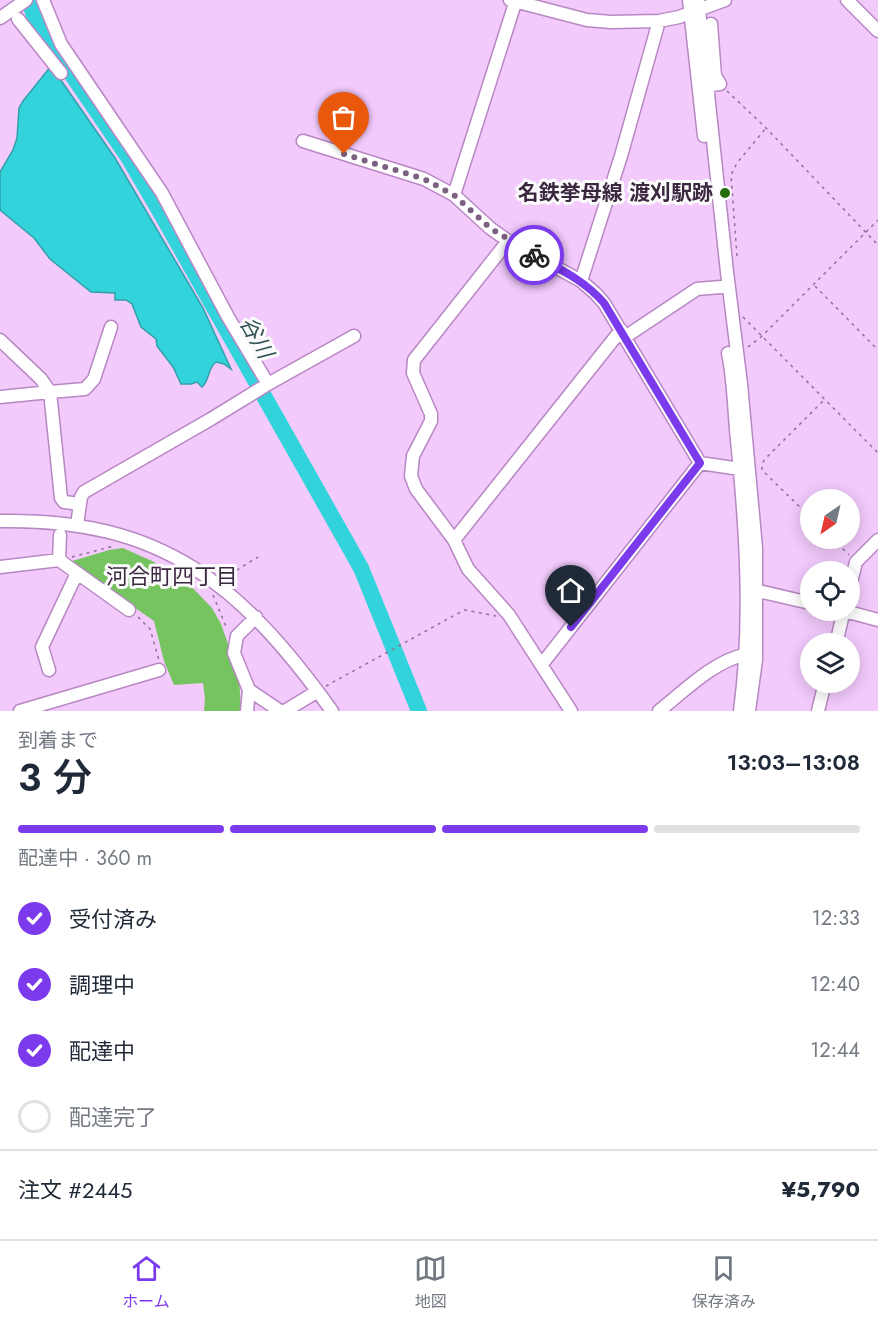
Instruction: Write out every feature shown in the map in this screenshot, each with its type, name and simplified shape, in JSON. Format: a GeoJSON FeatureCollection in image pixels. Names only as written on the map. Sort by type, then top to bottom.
{"type":"FeatureCollection","features":[{"type":"Feature","properties":{"kind":"street"},"geometry":{"type":"LineString","coordinates":[[43,0],[59,46],[162,193],[263,387]]}},
{"type":"Feature","properties":{"kind":"street"},"geometry":{"type":"LineString","coordinates":[[454,195],[514,0],[587,20],[611,22],[659,21],[679,17],[697,5],[725,0]]}},
{"type":"Feature","properties":{"kind":"street"},"geometry":{"type":"LineString","coordinates":[[847,0],[878,31]]}},
{"type":"Feature","properties":{"kind":"street"},"geometry":{"type":"LineString","coordinates":[[0,18],[21,2]]}},
{"type":"Feature","properties":{"kind":"street"},"geometry":{"type":"LineString","coordinates":[[697,5],[709,85],[728,283],[750,466],[756,548],[740,711]]}},
{"type":"Feature","properties":{"kind":"street"},"geometry":{"type":"LineString","coordinates":[[18,19],[61,73]]}},
{"type":"Feature","properties":{"kind":"street"},"geometry":{"type":"LineString","coordinates":[[581,281],[621,156],[659,21]]}},
{"type":"Feature","properties":{"kind":"street"},"geometry":{"type":"LineString","coordinates":[[711,24],[715,76],[709,85],[721,287],[740,469],[756,660],[749,711]]}},
{"type":"Feature","properties":{"kind":"street"},"geometry":{"type":"LineString","coordinates":[[47,55],[59,46]]}},
{"type":"Feature","properties":{"kind":"street"},"geometry":{"type":"LineString","coordinates":[[303,141],[424,179],[454,195],[508,241],[581,281],[595,292],[623,334],[700,463]]}},
{"type":"Feature","properties":{"kind":"street"},"geometry":{"type":"LineString","coordinates":[[508,241],[414,360],[413,373],[431,414],[431,421],[413,456],[411,476],[416,489],[454,540],[468,569],[508,615],[571,711]]}},
{"type":"Feature","properties":{"kind":"street"},"geometry":{"type":"LineString","coordinates":[[454,540],[623,334],[696,289],[721,287]]}},
{"type":"Feature","properties":{"kind":"street"},"geometry":{"type":"LineString","coordinates":[[0,397],[85,389],[96,375],[111,327]]}},
{"type":"Feature","properties":{"kind":"street"},"geometry":{"type":"LineString","coordinates":[[77,525],[84,492],[354,336]]}},
{"type":"Feature","properties":{"kind":"street"},"geometry":{"type":"LineString","coordinates":[[0,340],[41,379],[50,392],[62,498],[64,502],[80,504]]}},
{"type":"Feature","properties":{"kind":"street"},"geometry":{"type":"LineString","coordinates":[[700,463],[740,469]]}},
{"type":"Feature","properties":{"kind":"street"},"geometry":{"type":"LineString","coordinates":[[542,664],[700,463]]}},
{"type":"Feature","properties":{"kind":"street"},"geometry":{"type":"LineString","coordinates":[[0,521],[30,521],[107,530],[142,542],[188,564],[214,589],[256,617],[276,638],[315,692],[332,711]]}},
{"type":"Feature","properties":{"kind":"street"},"geometry":{"type":"LineString","coordinates":[[60,535],[60,560]]}},
{"type":"Feature","properties":{"kind":"street"},"geometry":{"type":"LineString","coordinates":[[857,561],[878,540]]}},
{"type":"Feature","properties":{"kind":"street"},"geometry":{"type":"LineString","coordinates":[[0,567],[60,560],[129,610]]}},
{"type":"Feature","properties":{"kind":"street"},"geometry":{"type":"LineString","coordinates":[[50,670],[42,647],[77,573]]}},
{"type":"Feature","properties":{"kind":"street"},"geometry":{"type":"LineString","coordinates":[[751,590],[800,601]]}},
{"type":"Feature","properties":{"kind":"street"},"geometry":{"type":"LineString","coordinates":[[860,615],[878,620]]}},
{"type":"Feature","properties":{"kind":"street"},"geometry":{"type":"LineString","coordinates":[[247,711],[249,690],[234,653],[237,636],[256,617]]}},
{"type":"Feature","properties":{"kind":"street"},"geometry":{"type":"LineString","coordinates":[[659,711],[719,665],[733,657],[744,655]]}},
{"type":"Feature","properties":{"kind":"street"},"geometry":{"type":"LineString","coordinates":[[20,711],[159,670]]}},
{"type":"Feature","properties":{"kind":"street"},"geometry":{"type":"LineString","coordinates":[[249,690],[282,711],[315,692]]}},
{"type":"Feature","properties":{"kind":"street"},"geometry":{"type":"LineString","coordinates":[[818,711],[822,693]]}},
{"type":"Feature","properties":{"kind":"path"},"geometry":{"type":"LineString","coordinates":[[709,85],[766,128],[878,245]]}},
{"type":"Feature","properties":{"kind":"path"},"geometry":{"type":"LineString","coordinates":[[737,256],[731,175],[737,163],[766,128]]}},
{"type":"Feature","properties":{"kind":"path"},"geometry":{"type":"LineString","coordinates":[[761,337],[878,220]]}},
{"type":"Feature","properties":{"kind":"path"},"geometry":{"type":"LineString","coordinates":[[814,285],[878,350]]}},
{"type":"Feature","properties":{"kind":"path"},"geometry":{"type":"LineString","coordinates":[[741,315],[878,453]]}},
{"type":"Feature","properties":{"kind":"path"},"geometry":{"type":"LineString","coordinates":[[800,507],[762,470],[762,464],[824,400]]}},
{"type":"Feature","properties":{"kind":"path"},"geometry":{"type":"LineString","coordinates":[[60,560],[122,544]]}},
{"type":"Feature","properties":{"kind":"path"},"geometry":{"type":"LineString","coordinates":[[843,549],[855,561]]}},
{"type":"Feature","properties":{"kind":"path"},"geometry":{"type":"LineString","coordinates":[[236,643],[230,634],[214,589],[258,557]]}},
{"type":"Feature","properties":{"kind":"path"},"geometry":{"type":"LineString","coordinates":[[129,610],[145,622],[150,629],[160,665],[159,670]]}},
{"type":"Feature","properties":{"kind":"path"},"geometry":{"type":"LineString","coordinates":[[315,692],[465,610],[497,617],[508,615]]}},
{"type":"Feature","properties":{"kind":"shaded area"},"geometry":{"type":"Polygon","coordinates":[[[51,66],[115,158],[203,308],[231,369],[216,362],[202,387],[197,382],[181,384],[173,367],[157,346],[156,339],[141,327],[132,304],[126,300],[115,300],[115,293],[91,292],[50,259],[34,238],[0,210],[0,172],[17,138],[19,108],[51,66]]]}},
{"type":"Feature","properties":{"kind":"shaded area"},"geometry":{"type":"Polygon","coordinates":[[[123,548],[152,561],[187,582],[212,608],[221,624],[239,675],[241,711],[204,711],[203,683],[174,685],[164,661],[154,621],[69,562],[123,548]]]}},
{"type":"Feature","properties":{"kind":"waterway","name":"谷川"},"geometry":{"type":"LineString","coordinates":[[29,0],[36,22],[128,157],[159,210],[361,568],[419,711]]}},
{"type":"Feature","properties":{"kind":"way so far"},"geometry":{"type":"LineString","coordinates":[[344,154],[424,179],[454,195],[490,228],[534,255]]}},
{"type":"Feature","properties":{"kind":"place","name":"名鉄挙母線 渡刈駅跡"},"geometry":{"type":"Point","coordinates":[725,193]}},
{"type":"Feature","properties":{"kind":"district","name":"河合町四丁目"},"geometry":{"type":"Point","coordinates":[172,576]}},
{"type":"Feature","properties":{"kind":"route"},"geometry":{"type":"LineString","coordinates":[[534,255],[581,281],[604,303],[700,463],[571,627]]}}]}
